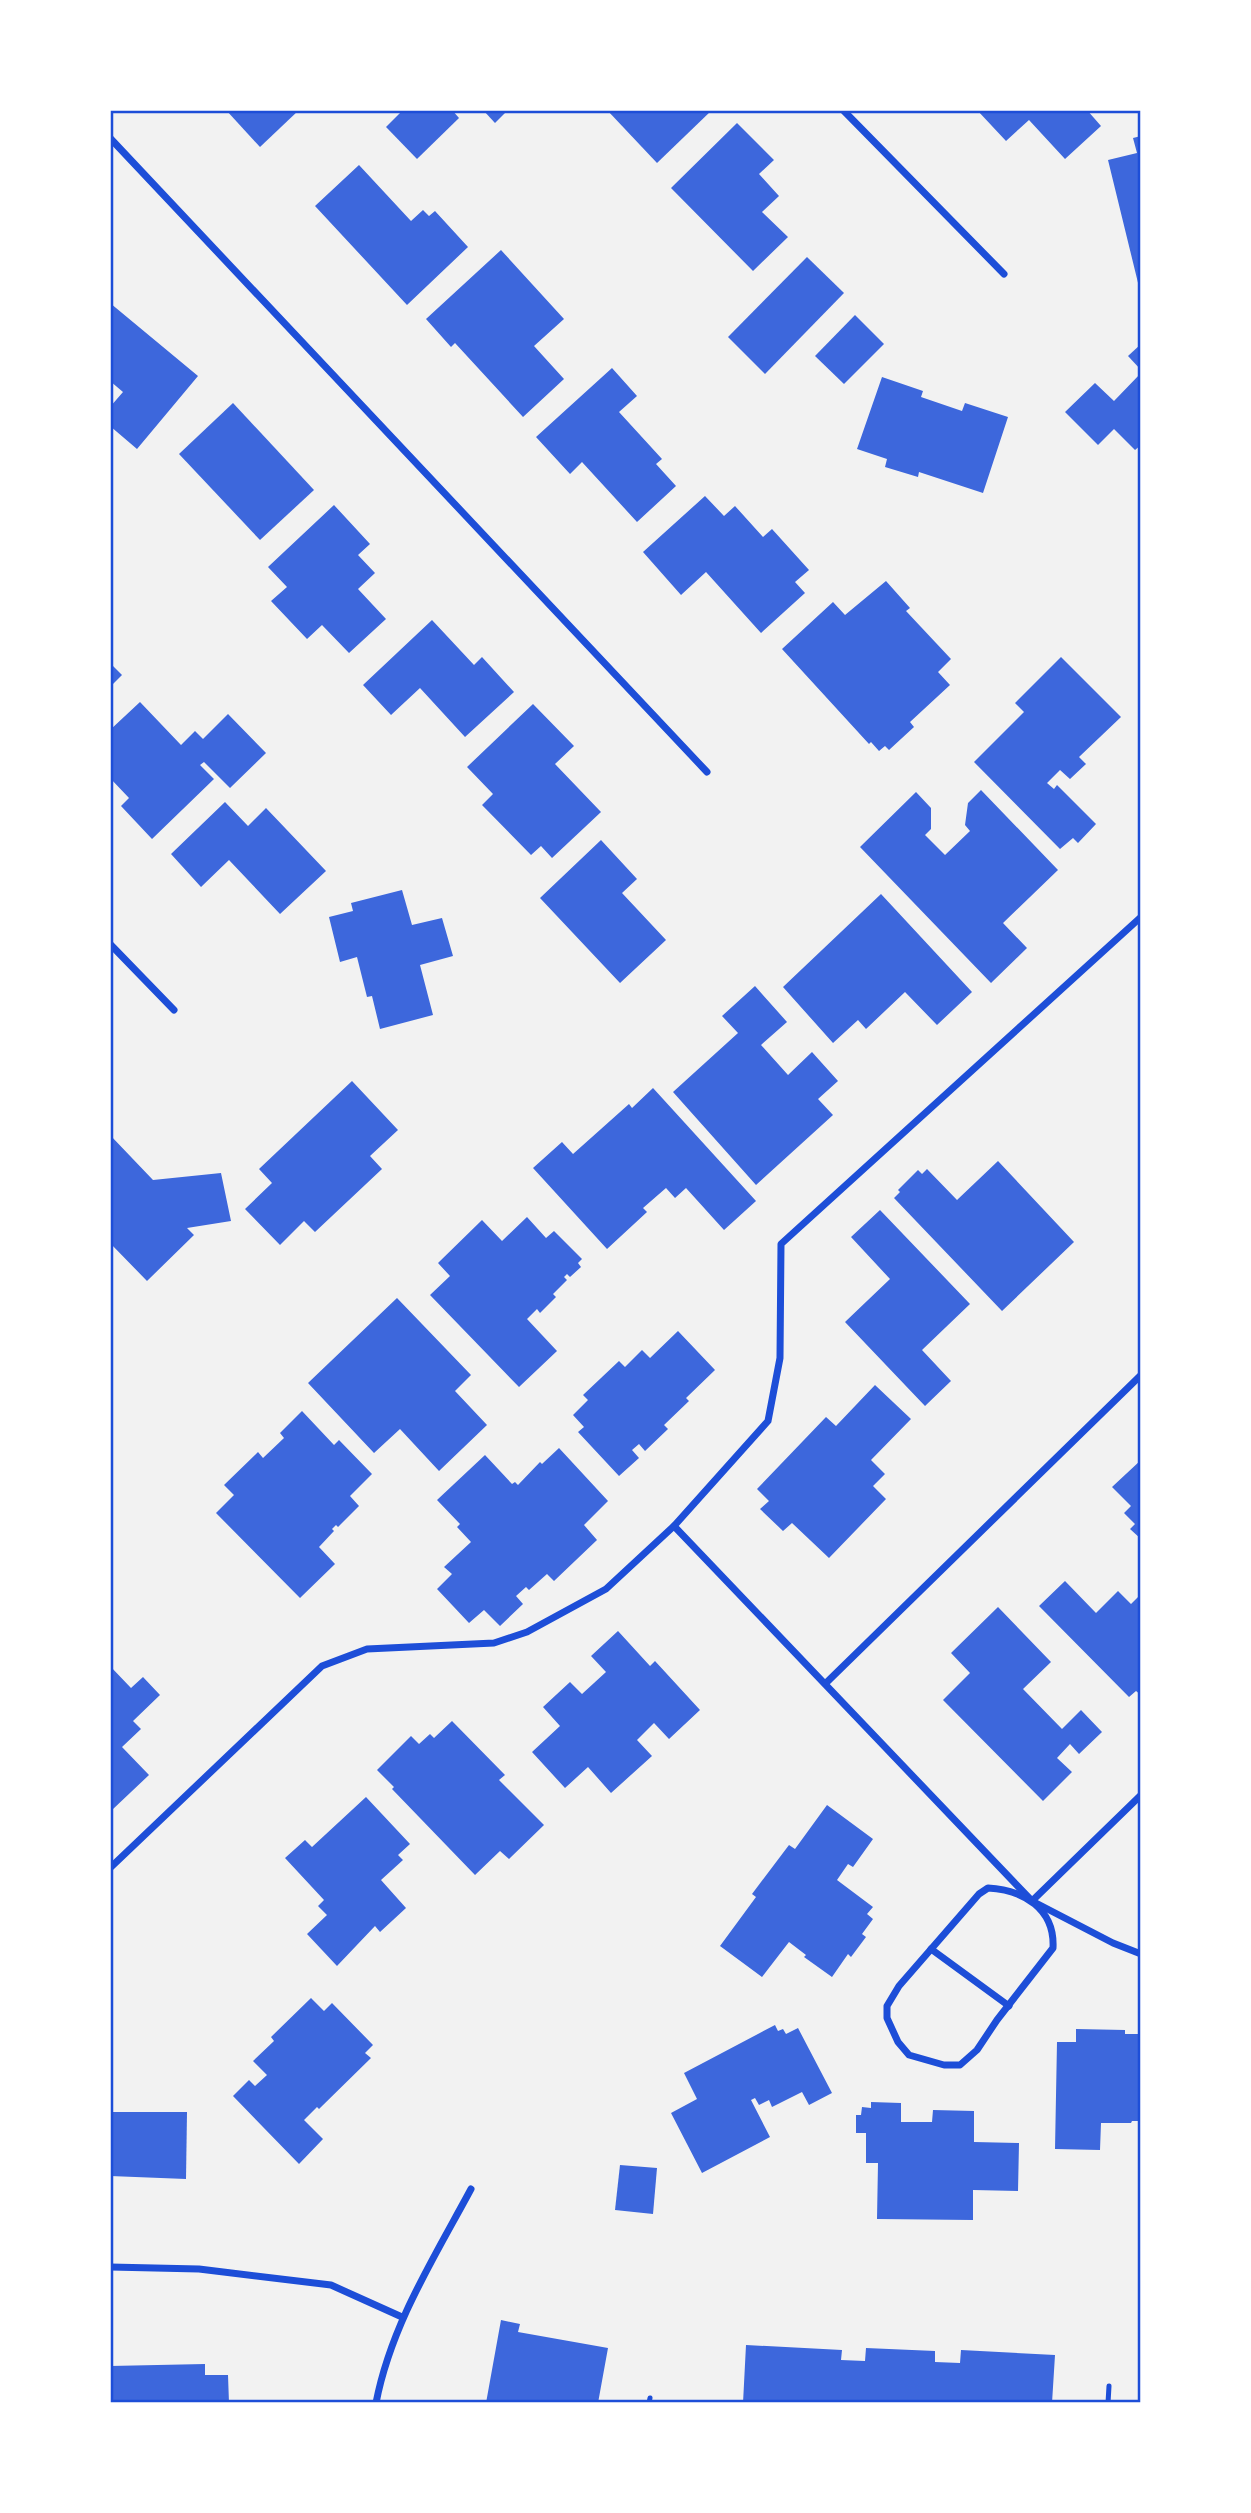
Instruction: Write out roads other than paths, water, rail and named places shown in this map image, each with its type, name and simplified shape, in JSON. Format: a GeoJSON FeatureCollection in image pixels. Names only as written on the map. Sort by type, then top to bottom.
{"type":"FeatureCollection","features":[{"type":"Feature","properties":{"kind":"street"},"geometry":{"type":"LineString","coordinates":[[843,110],[1004,274]]}},
{"type":"Feature","properties":{"kind":"street"},"geometry":{"type":"LineString","coordinates":[[110,138],[707,772]]}},
{"type":"Feature","properties":{"kind":"street"},"geometry":{"type":"LineString","coordinates":[[110,1868],[322,1666],[367,1649],[494,1643],[527,1632],[606,1589],[674,1526],[768,1421],[780,1357],[781,1244],[1141,917]]}},
{"type":"Feature","properties":{"kind":"street"},"geometry":{"type":"LineString","coordinates":[[110,944],[174,1010]]}},
{"type":"Feature","properties":{"kind":"street"},"geometry":{"type":"LineString","coordinates":[[826,1683],[1141,1375]]}},
{"type":"Feature","properties":{"kind":"street"},"geometry":{"type":"LineString","coordinates":[[674,1526],[826,1683],[1032,1901],[1049,1919],[1054,1935],[1053,1948],[977,2050],[960,2065],[944,2066],[909,2055],[892,2030],[887,2018],[887,2006],[931,1949],[979,1894],[988,1888],[1006,1889],[1032,1901],[1113,1944],[1141,1954]]}},
{"type":"Feature","properties":{"kind":"street"},"geometry":{"type":"LineString","coordinates":[[1032,1901],[1141,1795]]}},
{"type":"Feature","properties":{"kind":"street"},"geometry":{"type":"LineString","coordinates":[[931,1949],[1009,2006]]}},
{"type":"Feature","properties":{"kind":"street"},"geometry":{"type":"LineString","coordinates":[[376,2403],[379,2385],[402,2317],[471,2189]]}},
{"type":"Feature","properties":{"kind":"street"},"geometry":{"type":"LineString","coordinates":[[110,2267],[199,2269],[331,2285],[402,2317]]}},
{"type":"Feature","properties":{"kind":"lane"},"geometry":{"type":"LineString","coordinates":[[1108,2403],[1109,2386]]}}]}
